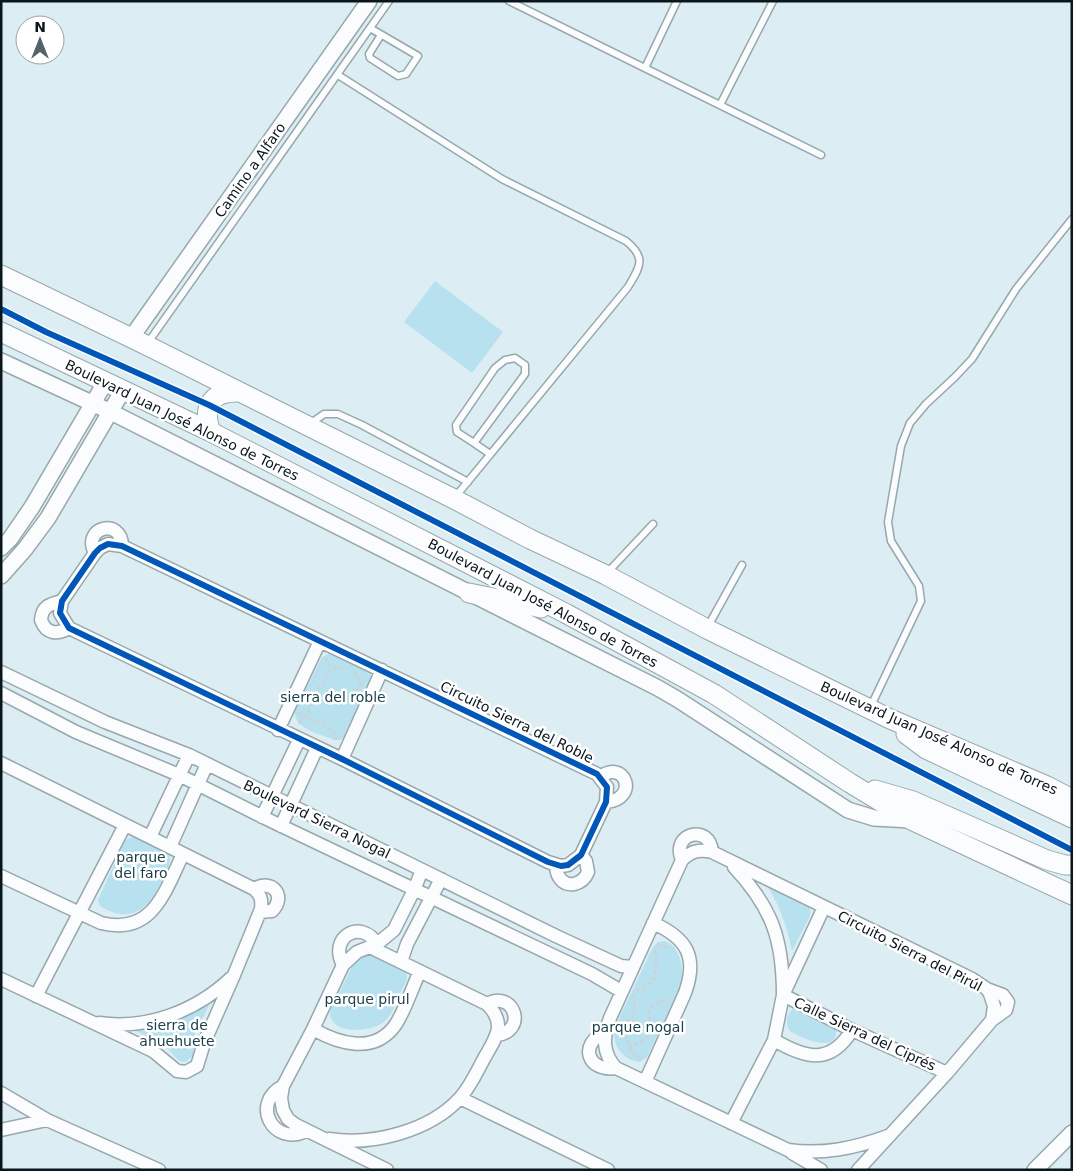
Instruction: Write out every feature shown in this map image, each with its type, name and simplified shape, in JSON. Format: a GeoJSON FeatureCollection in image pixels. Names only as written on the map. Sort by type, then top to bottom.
{"type":"FeatureCollection","features":[{"type":"Feature","properties":{"kind":"main road","name":"Boulevard Juan José Alonso de Torres"},"geometry":{"type":"LineString","coordinates":[[1,275],[454,499],[530,539],[606,575],[707,629],[888,718],[1067,794]]}},
{"type":"Feature","properties":{"kind":"main road","name":"Boulevard Juan José Alonso de Torres"},"geometry":{"type":"LineString","coordinates":[[1,332],[211,432],[565,613],[714,694],[911,820],[1072,895]]}},
{"type":"Feature","properties":{"kind":"main road"},"geometry":{"type":"LineString","coordinates":[[211,432],[206,419],[209,405],[216,396],[226,392],[237,392]]}},
{"type":"Feature","properties":{"kind":"main road"},"geometry":{"type":"LineString","coordinates":[[469,593],[565,613]]}},
{"type":"Feature","properties":{"kind":"main road"},"geometry":{"type":"LineString","coordinates":[[888,718],[926,749],[1072,818]]}},
{"type":"Feature","properties":{"kind":"main road"},"geometry":{"type":"LineString","coordinates":[[850,782],[913,801],[1047,860],[1072,865]]}},
{"type":"Feature","properties":{"kind":"street","name":"Camino a Alfaro"},"geometry":{"type":"LineString","coordinates":[[139,342],[369,1]]}},
{"type":"Feature","properties":{"kind":"street"},"geometry":{"type":"LineString","coordinates":[[1,361],[110,412],[677,698],[848,810],[874,818],[911,820]]}},
{"type":"Feature","properties":{"kind":"street"},"geometry":{"type":"LineString","coordinates":[[1,548],[10,539],[32,507],[106,381]]}},
{"type":"Feature","properties":{"kind":"street"},"geometry":{"type":"LineString","coordinates":[[1,576],[25,549],[48,518],[123,390]]}},
{"type":"Feature","properties":{"kind":"street","name":"Circuito Sierra del Roble"},"geometry":{"type":"LineString","coordinates":[[62,602],[94,553],[108,544],[122,546],[600,777],[607,787],[606,802]]}},
{"type":"Feature","properties":{"kind":"street"},"geometry":{"type":"LineString","coordinates":[[68,628],[57,633],[46,630],[41,620],[43,610],[47,606],[62,602],[60,613],[68,628],[342,759],[556,865],[568,865],[581,855],[606,802],[614,801],[623,796],[626,786],[625,780],[620,774],[615,772],[605,773],[600,777]]}},
{"type":"Feature","properties":{"kind":"street"},"geometry":{"type":"LineString","coordinates":[[278,730],[320,641]]}},
{"type":"Feature","properties":{"kind":"street"},"geometry":{"type":"LineString","coordinates":[[342,759],[382,670]]}},
{"type":"Feature","properties":{"kind":"street","name":"Boulevard Sierra Nogal"},"geometry":{"type":"LineString","coordinates":[[1,672],[105,722],[189,755],[572,944],[621,966],[632,967]]}},
{"type":"Feature","properties":{"kind":"street","name":"Boulevard Sierra Nogal"},"geometry":{"type":"LineString","coordinates":[[1,693],[76,732],[198,784],[262,817],[592,974],[621,990]]}},
{"type":"Feature","properties":{"kind":"street"},"geometry":{"type":"LineString","coordinates":[[262,817],[299,740]]}},
{"type":"Feature","properties":{"kind":"street"},"geometry":{"type":"LineString","coordinates":[[281,826],[317,748]]}},
{"type":"Feature","properties":{"kind":"street"},"geometry":{"type":"LineString","coordinates":[[150,837],[189,755]]}},
{"type":"Feature","properties":{"kind":"street"},"geometry":{"type":"LineString","coordinates":[[1,763],[254,889],[261,898],[260,912],[204,1043],[199,1062],[190,1071],[177,1071],[153,1051],[1,979]]}},
{"type":"Feature","properties":{"kind":"street"},"geometry":{"type":"LineString","coordinates":[[170,847],[207,764]]}},
{"type":"Feature","properties":{"kind":"street"},"geometry":{"type":"LineString","coordinates":[[36,996],[126,825]]}},
{"type":"Feature","properties":{"kind":"street","name":"Circuito Sierra del Pirúl"},"geometry":{"type":"LineString","coordinates":[[696,851],[712,852],[729,861],[972,979],[987,989],[994,1006],[992,1020],[947,1073],[888,1136],[850,1148],[816,1152],[788,1150],[616,1068],[610,1062],[606,1053],[604,1033],[621,990],[682,860],[688,854],[696,851]]}},
{"type":"Feature","properties":{"kind":"street"},"geometry":{"type":"LineString","coordinates":[[1,876],[106,924],[128,925],[148,916],[161,900],[183,854]]}},
{"type":"Feature","properties":{"kind":"street"},"geometry":{"type":"LineString","coordinates":[[556,865],[559,877],[563,881],[567,884],[578,883],[586,877],[588,872],[586,861],[581,855]]}},
{"type":"Feature","properties":{"kind":"street","name":"Calle Sierra del Ciprés"},"geometry":{"type":"LineString","coordinates":[[729,861],[758,895],[770,918],[779,942],[783,968],[783,995],[852,1030],[947,1073]]}},
{"type":"Feature","properties":{"kind":"street"},"geometry":{"type":"LineString","coordinates":[[386,1170],[317,1137],[288,1118],[283,1110],[281,1098],[283,1086],[342,965],[357,952],[374,946],[394,930],[422,870]]}},
{"type":"Feature","properties":{"kind":"street"},"geometry":{"type":"LineString","coordinates":[[402,962],[407,944],[441,879]]}},
{"type":"Feature","properties":{"kind":"street"},"geometry":{"type":"LineString","coordinates":[[731,1123],[774,1040],[783,995],[824,907]]}},
{"type":"Feature","properties":{"kind":"street"},"geometry":{"type":"LineString","coordinates":[[645,1082],[685,993],[690,978],[691,966],[688,952],[676,935],[653,923]]}},
{"type":"Feature","properties":{"kind":"street"},"geometry":{"type":"LineString","coordinates":[[317,1137],[356,1141],[395,1135],[431,1120],[460,1098],[497,1035],[497,1017],[487,1004],[374,946],[370,935],[365,932],[359,931],[348,934],[344,938],[338,948],[342,965]]}},
{"type":"Feature","properties":{"kind":"street"},"geometry":{"type":"LineString","coordinates":[[312,1029],[337,1041],[349,1044],[366,1044],[377,1040],[396,1024],[420,971]]}},
{"type":"Feature","properties":{"kind":"street"},"geometry":{"type":"LineString","coordinates":[[89,1022],[104,1024],[136,1023],[167,1016],[196,1004],[234,976]]}},
{"type":"Feature","properties":{"kind":"street"},"geometry":{"type":"LineString","coordinates":[[487,1004],[503,1001],[508,1004],[514,1013],[515,1018],[512,1028],[508,1032],[497,1035]]}},
{"type":"Feature","properties":{"kind":"street"},"geometry":{"type":"LineString","coordinates":[[774,1040],[802,1054],[813,1056],[834,1050],[847,1038],[852,1030]]}},
{"type":"Feature","properties":{"kind":"street"},"geometry":{"type":"LineString","coordinates":[[1,1093],[47,1120],[159,1170]]}},
{"type":"Feature","properties":{"kind":"street"},"geometry":{"type":"LineString","coordinates":[[460,1098],[608,1170]]}},
{"type":"Feature","properties":{"kind":"street"},"geometry":{"type":"LineString","coordinates":[[1,1130],[47,1120]]}},
{"type":"Feature","properties":{"kind":"street"},"geometry":{"type":"LineString","coordinates":[[1034,1170],[1072,1132]]}},
{"type":"Feature","properties":{"kind":"street"},"geometry":{"type":"LineString","coordinates":[[858,1170],[888,1136]]}},
{"type":"Feature","properties":{"kind":"street"},"geometry":{"type":"LineString","coordinates":[[788,1150],[822,1170]]}},
{"type":"Feature","properties":{"kind":"lane"},"geometry":{"type":"LineString","coordinates":[[139,342],[338,75],[389,1]]}},
{"type":"Feature","properties":{"kind":"lane"},"geometry":{"type":"LineString","coordinates":[[509,1],[820,155]]}},
{"type":"Feature","properties":{"kind":"lane"},"geometry":{"type":"LineString","coordinates":[[646,68],[677,1]]}},
{"type":"Feature","properties":{"kind":"lane"},"geometry":{"type":"LineString","coordinates":[[720,105],[772,1]]}},
{"type":"Feature","properties":{"kind":"lane"},"geometry":{"type":"LineString","coordinates":[[370,28],[418,56],[406,74],[398,76],[370,58],[369,54],[381,35]]}},
{"type":"Feature","properties":{"kind":"lane"},"geometry":{"type":"LineString","coordinates":[[338,75],[502,180],[626,241],[638,252],[640,259],[637,272],[628,287],[454,499]]}},
{"type":"Feature","properties":{"kind":"lane"},"geometry":{"type":"LineString","coordinates":[[870,709],[921,601],[919,586],[891,541],[888,522],[901,446],[910,423],[926,404],[972,359],[1016,289],[1072,219]]}},
{"type":"Feature","properties":{"kind":"lane"},"geometry":{"type":"LineString","coordinates":[[474,443],[525,374],[525,365],[515,358],[505,360],[495,368],[456,426],[457,432],[490,454]]}},
{"type":"Feature","properties":{"kind":"lane"},"geometry":{"type":"LineString","coordinates":[[307,426],[324,414],[338,414],[468,482]]}},
{"type":"Feature","properties":{"kind":"lane"},"geometry":{"type":"LineString","coordinates":[[606,575],[653,524]]}},
{"type":"Feature","properties":{"kind":"lane"},"geometry":{"type":"LineString","coordinates":[[707,629],[742,565]]}},
{"type":"Feature","properties":{"kind":"path"},"geometry":{"type":"LineString","coordinates":[[322,657],[331,667]]}},
{"type":"Feature","properties":{"kind":"path"},"geometry":{"type":"LineString","coordinates":[[331,667],[352,670],[361,680],[370,679]]}},
{"type":"Feature","properties":{"kind":"path"},"geometry":{"type":"LineString","coordinates":[[299,724],[308,714],[311,696],[325,681],[331,667]]}},
{"type":"Feature","properties":{"kind":"path"},"geometry":{"type":"LineString","coordinates":[[295,711],[330,728],[336,736],[336,740]]}},
{"type":"Feature","properties":{"kind":"path"},"geometry":{"type":"LineString","coordinates":[[621,1024],[630,1019],[635,1012],[636,992],[654,978],[656,959],[653,947],[662,945],[670,950]]}},
{"type":"Feature","properties":{"kind":"path"},"geometry":{"type":"LineString","coordinates":[[630,1048],[646,1038],[651,1032],[648,1013],[650,1008],[672,994]]}},
{"type":"Feature","properties":{"kind":"path"},"geometry":{"type":"LineString","coordinates":[[616,1022],[621,1024],[630,1048],[636,1056],[644,1061]]}},
{"type":"Feature","properties":{"kind":"green space"},"geometry":{"type":"Polygon","coordinates":[[[435,281],[503,332],[472,373],[404,322],[435,281]]]}},
{"type":"Feature","properties":{"kind":"green space","name":"sierra del roble"},"geometry":{"type":"Polygon","coordinates":[[[332,652],[370,671],[373,678],[345,737],[341,740],[334,740],[303,727],[298,722],[295,711],[322,657],[332,652]]]}},
{"type":"Feature","properties":{"kind":"green space","name":"parque del faro"},"geometry":{"type":"Polygon","coordinates":[[[135,836],[169,852],[170,856],[166,874],[151,899],[137,911],[130,914],[111,912],[100,906],[98,900],[124,842],[135,836]]]}},
{"type":"Feature","properties":{"kind":"green space"},"geometry":{"type":"Polygon","coordinates":[[[766,884],[806,903],[809,908],[810,916],[792,951],[782,916],[766,884]]]}},
{"type":"Feature","properties":{"kind":"green space","name":"parque nogal"},"geometry":{"type":"Polygon","coordinates":[[[664,941],[674,947],[680,958],[682,983],[647,1057],[640,1062],[634,1061],[620,1051],[615,1041],[614,1029],[653,947],[658,942],[664,941]]]}},
{"type":"Feature","properties":{"kind":"green space","name":"parque pirul"},"geometry":{"type":"Polygon","coordinates":[[[365,951],[406,971],[407,974],[404,985],[388,1018],[371,1028],[352,1030],[336,1025],[330,1011],[357,957],[365,951]]]}},
{"type":"Feature","properties":{"kind":"green space","name":"sierra de ahuehuete"},"geometry":{"type":"Polygon","coordinates":[[[213,997],[195,1034],[193,1056],[185,1062],[179,1061],[157,1041],[125,1026],[213,997]]]}},
{"type":"Feature","properties":{"kind":"green space"},"geometry":{"type":"Polygon","coordinates":[[[795,1007],[836,1027],[836,1036],[832,1041],[826,1043],[810,1040],[790,1031],[787,1025],[787,1018],[795,1007]]]}},
{"type":"Feature","properties":{"kind":"cycle path"},"geometry":{"type":"LineString","coordinates":[[1,309],[46,332],[209,405],[1072,850]]}},
{"type":"Feature","properties":{"kind":"cycle path"},"geometry":{"type":"LineString","coordinates":[[108,544],[122,546],[597,774],[607,787],[606,802],[581,855],[568,865],[561,866],[548,862],[342,759],[69,628],[60,613],[62,601],[95,553],[108,544]]}}]}
